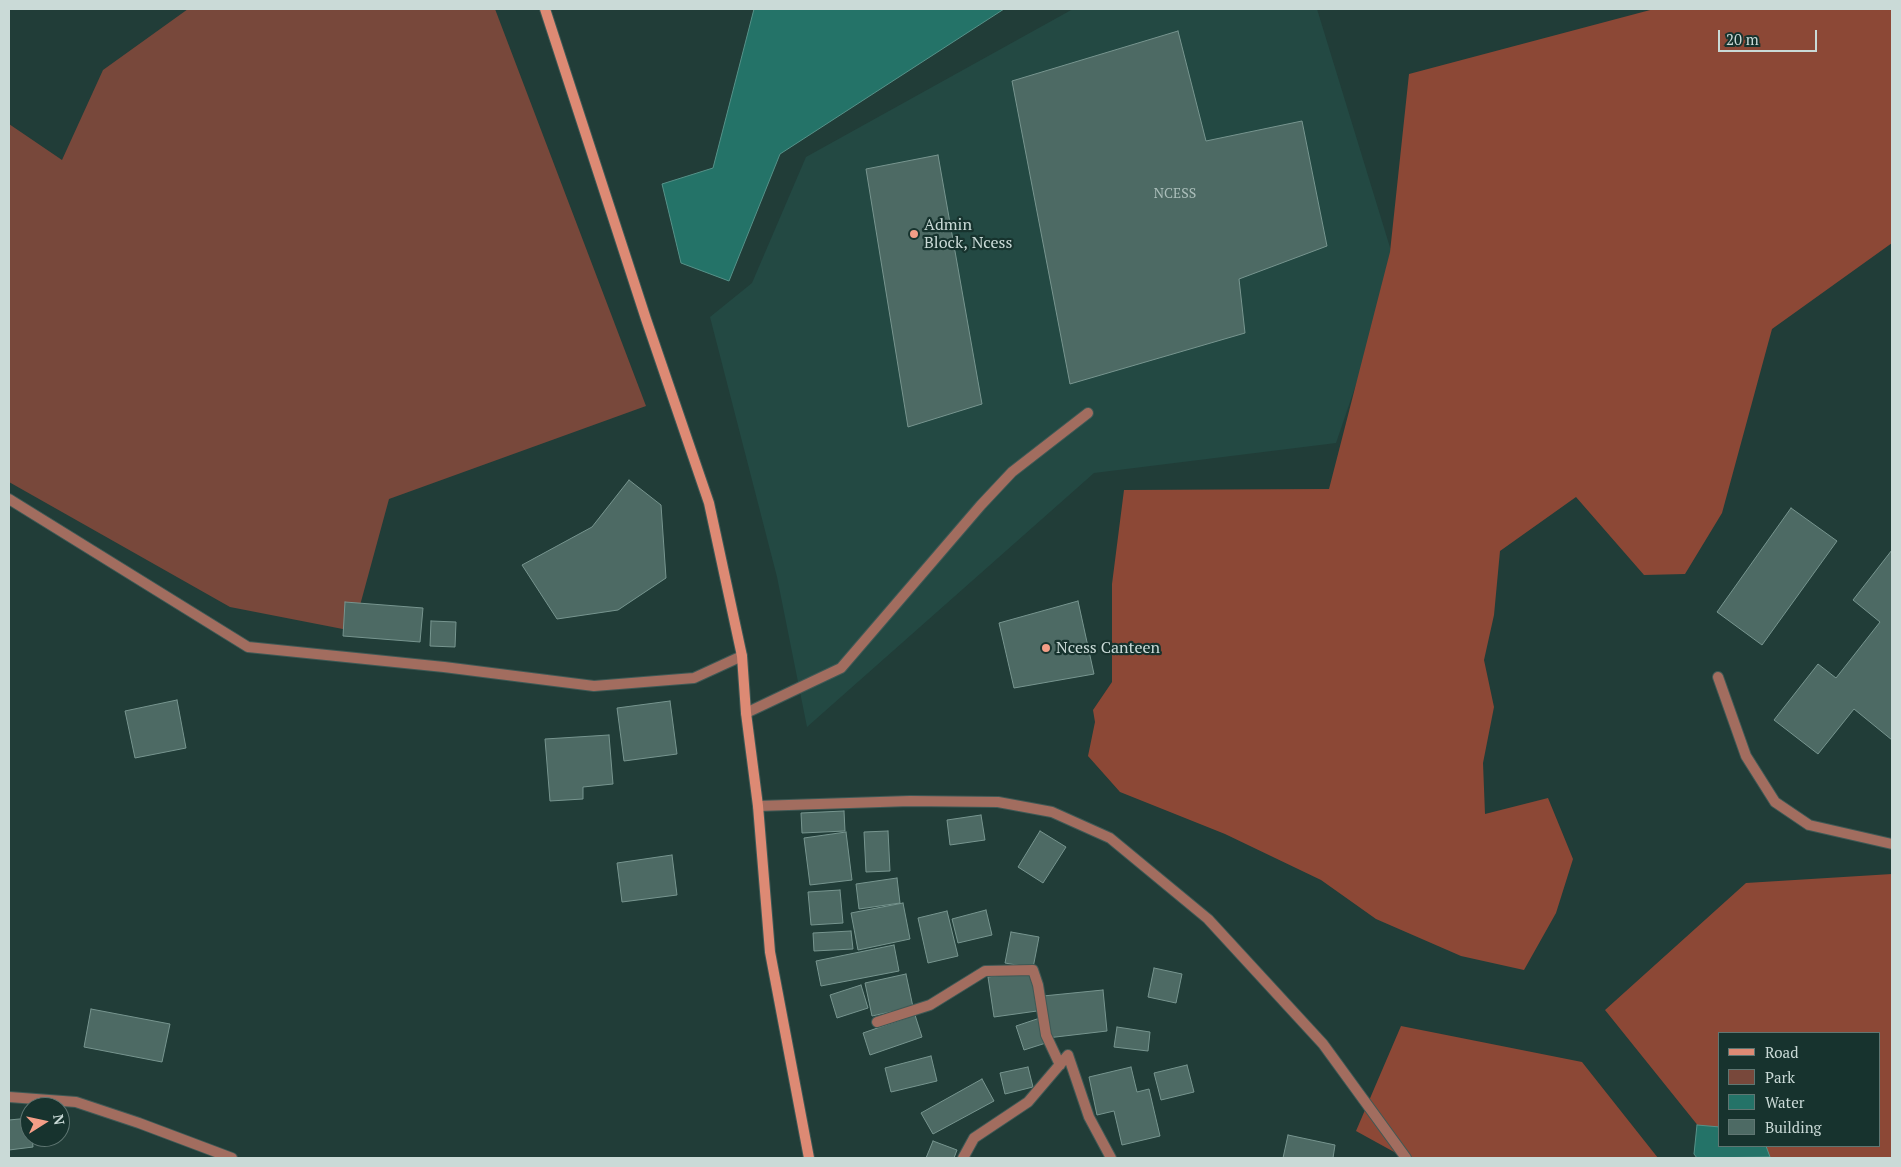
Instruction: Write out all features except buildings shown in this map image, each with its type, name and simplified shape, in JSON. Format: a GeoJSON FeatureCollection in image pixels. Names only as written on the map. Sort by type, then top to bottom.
{"type":"FeatureCollection","features":[{"type":"Feature","properties":{"kind":"main road"},"geometry":{"type":"LineString","coordinates":[[545,9],[646,319],[709,503],[742,656],[746,713],[758,806],[770,952],[809,1158]]}},
{"type":"Feature","properties":{"kind":"street"},"geometry":{"type":"LineString","coordinates":[[746,713],[841,668],[981,505],[1012,472],[1088,413]]}},
{"type":"Feature","properties":{"kind":"street"},"geometry":{"type":"LineString","coordinates":[[9,499],[248,647],[444,667],[594,686],[694,678],[742,656]]}},
{"type":"Feature","properties":{"kind":"street"},"geometry":{"type":"LineString","coordinates":[[1718,677],[1746,756],[1775,802],[1809,825],[1892,844]]}},
{"type":"Feature","properties":{"kind":"street"},"geometry":{"type":"LineString","coordinates":[[758,806],[998,802],[1052,812],[1110,838],[1208,919],[1322,1044],[1406,1158]]}},
{"type":"Feature","properties":{"kind":"street"},"geometry":{"type":"LineString","coordinates":[[877,1022],[930,1005],[985,971],[1033,970],[1038,985],[1046,1036],[1060,1065]]}},
{"type":"Feature","properties":{"kind":"street"},"geometry":{"type":"LineString","coordinates":[[963,1158],[974,1138],[1028,1102],[1068,1055],[1089,1117],[1111,1158]]}},
{"type":"Feature","properties":{"kind":"street"},"geometry":{"type":"LineString","coordinates":[[9,1097],[76,1102],[139,1123],[232,1158]]}},
{"type":"Feature","properties":{"kind":"shaded area"},"geometry":{"type":"Polygon","coordinates":[[[1073,9],[1317,9],[1396,267],[1336,443],[1094,473],[807,727],[777,577],[710,317],[752,283],[806,157],[1073,9]]]}},
{"type":"Feature","properties":{"kind":"shaded area"},"geometry":{"type":"Polygon","coordinates":[[[1654,9],[1892,9],[1892,243],[1772,329],[1722,513],[1685,574],[1644,575],[1576,497],[1500,551],[1494,615],[1484,660],[1494,707],[1483,763],[1485,814],[1548,798],[1573,859],[1556,913],[1524,970],[1461,956],[1376,919],[1321,880],[1225,834],[1120,792],[1088,756],[1095,722],[1093,710],[1112,682],[1112,584],[1124,490],[1329,489],[1390,252],[1409,74],[1654,9]]]}},
{"type":"Feature","properties":{"kind":"shaded area"},"geometry":{"type":"Polygon","coordinates":[[[1892,874],[1892,1158],[1724,1158],[1605,1010],[1746,883],[1892,874]]]}},
{"type":"Feature","properties":{"kind":"shaded area"},"geometry":{"type":"Polygon","coordinates":[[[1401,1026],[1582,1062],[1658,1158],[1405,1158],[1356,1131],[1401,1026]]]}},
{"type":"Feature","properties":{"kind":"green space"},"geometry":{"type":"Polygon","coordinates":[[[188,9],[495,9],[646,406],[389,499],[353,631],[230,607],[9,482],[9,124],[62,160],[103,70],[188,9]]]}},
{"type":"Feature","properties":{"kind":"water"},"geometry":{"type":"Polygon","coordinates":[[[754,9],[1004,9],[780,154],[729,281],[681,263],[662,184],[713,168],[754,9]]]}},
{"type":"Feature","properties":{"kind":"water"},"geometry":{"type":"Polygon","coordinates":[[[1697,1125],[1718,1127],[1718,1147],[1766,1147],[1770,1157],[1697,1158],[1694,1154],[1697,1125]]]}},
{"type":"Feature","properties":{"kind":"place","name":"Admin Block, Ncess"},"geometry":{"type":"Point","coordinates":[914,234]}},
{"type":"Feature","properties":{"kind":"place","name":"Ncess Canteen"},"geometry":{"type":"Point","coordinates":[1046,648]}}]}
